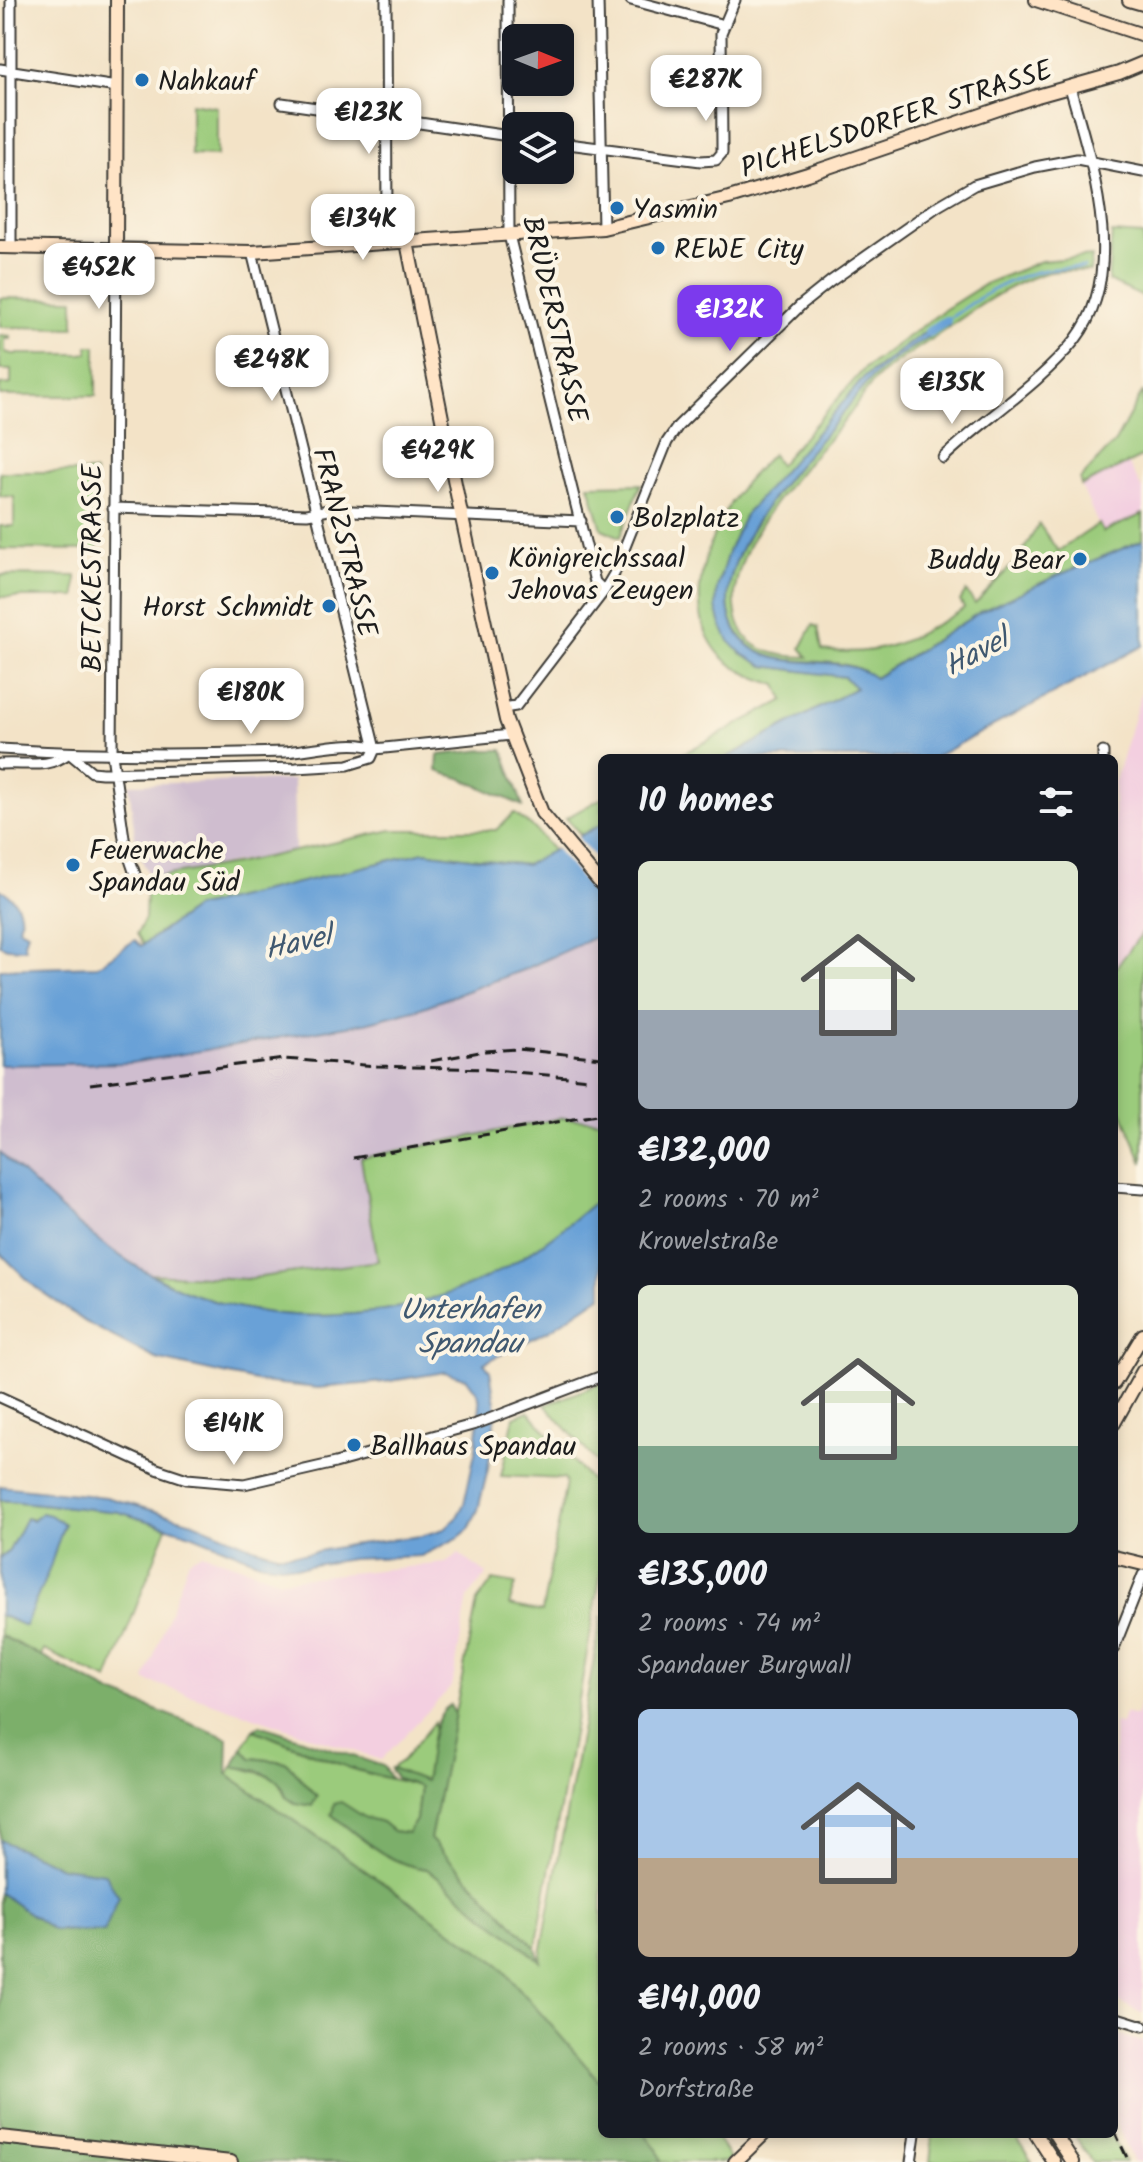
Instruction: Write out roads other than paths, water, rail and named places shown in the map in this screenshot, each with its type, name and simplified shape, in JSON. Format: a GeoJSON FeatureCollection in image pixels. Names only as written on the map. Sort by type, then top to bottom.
{"type":"FeatureCollection","features":[{"type":"Feature","properties":{"kind":"street"},"geometry":{"type":"LineString","coordinates":[[5,247],[5,70],[11,0]]}},
{"type":"Feature","properties":{"kind":"street"},"geometry":{"type":"LineString","coordinates":[[116,250],[117,0]]}},
{"type":"Feature","properties":{"kind":"street"},"geometry":{"type":"LineString","coordinates":[[386,0],[387,222]]}},
{"type":"Feature","properties":{"kind":"street","name":"BRÜDERSTRASSE"},"geometry":{"type":"LineString","coordinates":[[508,0],[511,112]]}},
{"type":"Feature","properties":{"kind":"street"},"geometry":{"type":"LineString","coordinates":[[598,0],[603,228]]}},
{"type":"Feature","properties":{"kind":"street"},"geometry":{"type":"LineString","coordinates":[[631,0],[724,25]]}},
{"type":"Feature","properties":{"kind":"street"},"geometry":{"type":"LineString","coordinates":[[574,145],[701,161],[716,160],[722,153],[721,33],[735,0]]}},
{"type":"Feature","properties":{"kind":"street"},"geometry":{"type":"LineString","coordinates":[[1036,0],[1143,35]]}},
{"type":"Feature","properties":{"kind":"street"},"geometry":{"type":"LineString","coordinates":[[1129,0],[1143,4]]}},
{"type":"Feature","properties":{"kind":"street","name":"PICHELSDORFER STRASSE"},"geometry":{"type":"LineString","coordinates":[[5,247],[252,252],[603,228],[731,198],[1119,73],[1140,64],[1143,53]]}},
{"type":"Feature","properties":{"kind":"street"},"geometry":{"type":"LineString","coordinates":[[5,70],[117,87]]}},
{"type":"Feature","properties":{"kind":"street"},"geometry":{"type":"LineString","coordinates":[[943,458],[1075,340],[1089,316],[1099,289],[1103,256],[1098,203],[1070,87]]}},
{"type":"Feature","properties":{"kind":"street"},"geometry":{"type":"LineString","coordinates":[[282,103],[502,135]]}},
{"type":"Feature","properties":{"kind":"street"},"geometry":{"type":"LineString","coordinates":[[503,708],[516,706],[604,591],[624,553],[667,442],[678,426],[801,305],[914,223],[974,185],[1038,166],[1077,159],[1143,172]]}},
{"type":"Feature","properties":{"kind":"street","name":"BRÜDERSTRASSE"},"geometry":{"type":"LineString","coordinates":[[511,184],[509,235],[595,582],[604,591]]}},
{"type":"Feature","properties":{"kind":"street"},"geometry":{"type":"LineString","coordinates":[[407,242],[461,516],[511,735],[542,813],[598,880]]}},
{"type":"Feature","properties":{"kind":"street","name":"BETCKESTRASSE"},"geometry":{"type":"LineString","coordinates":[[116,250],[112,754],[125,845],[138,883]]}},
{"type":"Feature","properties":{"kind":"street","name":"FRANZSTRASSE"},"geometry":{"type":"LineString","coordinates":[[252,252],[375,749]]}},
{"type":"Feature","properties":{"kind":"street"},"geometry":{"type":"LineString","coordinates":[[113,508],[329,510],[581,521]]}},
{"type":"Feature","properties":{"kind":"street"},"geometry":{"type":"LineString","coordinates":[[0,749],[112,754],[287,752],[362,744],[375,749],[511,735]]}},
{"type":"Feature","properties":{"kind":"street"},"geometry":{"type":"LineString","coordinates":[[69,753],[92,772],[113,773],[348,765],[371,758],[375,749]]}},
{"type":"Feature","properties":{"kind":"street"},"geometry":{"type":"LineString","coordinates":[[0,764],[22,762],[47,765],[69,753]]}},
{"type":"Feature","properties":{"kind":"street"},"geometry":{"type":"LineString","coordinates":[[1118,1187],[1143,1189]]}},
{"type":"Feature","properties":{"kind":"street"},"geometry":{"type":"LineString","coordinates":[[1118,1376],[1143,1335]]}},
{"type":"Feature","properties":{"kind":"street"},"geometry":{"type":"LineString","coordinates":[[1118,1416],[1143,1371]]}},
{"type":"Feature","properties":{"kind":"street"},"geometry":{"type":"LineString","coordinates":[[0,1397],[145,1465],[187,1479],[244,1484],[335,1463],[476,1424],[598,1378]]}},
{"type":"Feature","properties":{"kind":"street"},"geometry":{"type":"LineString","coordinates":[[1118,1558],[1143,1564]]}},
{"type":"Feature","properties":{"kind":"street"},"geometry":{"type":"LineString","coordinates":[[1118,1638],[1143,1575]]}},
{"type":"Feature","properties":{"kind":"street"},"geometry":{"type":"LineString","coordinates":[[1118,2018],[1143,2026]]}},
{"type":"Feature","properties":{"kind":"street"},"geometry":{"type":"LineString","coordinates":[[0,2137],[231,2162]]}},
{"type":"Feature","properties":{"kind":"street"},"geometry":{"type":"LineString","coordinates":[[735,2162],[760,2138]]}},
{"type":"Feature","properties":{"kind":"street"},"geometry":{"type":"LineString","coordinates":[[911,2162],[914,2138]]}},
{"type":"Feature","properties":{"kind":"street"},"geometry":{"type":"LineString","coordinates":[[1039,2138],[1054,2162]]}},
{"type":"Feature","properties":{"kind":"street"},"geometry":{"type":"LineString","coordinates":[[1058,2138],[1073,2162]]}},
{"type":"Feature","properties":{"kind":"water","name":"Havel"},"geometry":{"type":"Polygon","coordinates":[[[935,324],[946,325],[896,358],[867,382],[795,469],[754,526],[738,557],[729,587],[730,615],[743,640],[757,651],[773,657],[843,665],[875,678],[982,611],[1143,540],[1143,646],[940,754],[733,754],[856,688],[844,677],[764,666],[741,653],[729,641],[716,607],[717,588],[729,549],[745,515],[864,378],[935,324]]]}},
{"type":"Feature","properties":{"kind":"water","name":"Havel"},"geometry":{"type":"Polygon","coordinates":[[[598,826],[598,936],[523,970],[418,1009],[365,1023],[130,1063],[0,1065],[0,969],[97,966],[135,940],[141,946],[195,908],[424,852],[526,865],[598,826]]]}},
{"type":"Feature","properties":{"kind":"water"},"geometry":{"type":"Polygon","coordinates":[[[0,889],[17,905],[19,928],[27,932],[26,949],[0,945],[0,889]]]}},
{"type":"Feature","properties":{"kind":"water","name":"Unterhafen Spandau"},"geometry":{"type":"Polygon","coordinates":[[[0,1152],[90,1234],[129,1262],[192,1293],[236,1307],[281,1314],[328,1316],[374,1312],[464,1288],[531,1252],[598,1199],[598,1298],[550,1330],[484,1363],[490,1371],[496,1409],[488,1469],[478,1510],[469,1529],[458,1538],[421,1556],[351,1559],[302,1567],[262,1563],[191,1534],[119,1512],[0,1500],[0,1486],[106,1497],[193,1522],[277,1554],[304,1554],[421,1536],[444,1529],[457,1517],[464,1504],[476,1448],[480,1404],[478,1394],[467,1379],[445,1372],[385,1382],[318,1388],[260,1382],[156,1359],[85,1322],[35,1287],[0,1253],[0,1152]]]}},
{"type":"Feature","properties":{"kind":"water"},"geometry":{"type":"Polygon","coordinates":[[[41,1513],[64,1524],[49,1570],[25,1626],[0,1615],[0,1558],[9,1551],[26,1518],[33,1521],[41,1513]]]}},
{"type":"Feature","properties":{"kind":"water"},"geometry":{"type":"Polygon","coordinates":[[[0,1840],[61,1867],[104,1873],[119,1896],[104,1932],[53,1930],[0,1893],[0,1840]]]}},
{"type":"Feature","properties":{"kind":"waterway"},"geometry":{"type":"LineString","coordinates":[[946,321],[1014,279],[1045,270],[1084,267]]}},
{"type":"Feature","properties":{"kind":"waterway"},"geometry":{"type":"LineString","coordinates":[[929,332],[946,321]]}},
{"type":"Feature","properties":{"kind":"railway"},"geometry":{"type":"LineString","coordinates":[[431,1061],[485,1051],[517,1049],[598,1058]]}},
{"type":"Feature","properties":{"kind":"railway"},"geometry":{"type":"LineString","coordinates":[[90,1084],[284,1059],[485,1069],[588,1079]]}},
{"type":"Feature","properties":{"kind":"railway"},"geometry":{"type":"LineString","coordinates":[[353,1158],[598,1115]]}},
{"type":"Feature","properties":{"kind":"railway"},"geometry":{"type":"LineString","coordinates":[[1118,2138],[1129,2162]]}},
{"type":"Feature","properties":{"kind":"place","name":"Nahkauf"},"geometry":{"type":"Point","coordinates":[142,80]}},
{"type":"Feature","properties":{"kind":"place","name":"Yasmin"},"geometry":{"type":"Point","coordinates":[617,208]}},
{"type":"Feature","properties":{"kind":"place","name":"REWE City"},"geometry":{"type":"Point","coordinates":[658,248]}},
{"type":"Feature","properties":{"kind":"place","name":"Bolzplatz"},"geometry":{"type":"Point","coordinates":[617,517]}},
{"type":"Feature","properties":{"kind":"place","name":"Buddy Bear"},"geometry":{"type":"Point","coordinates":[1080,559]}},
{"type":"Feature","properties":{"kind":"place","name":"Königreichssaal Jehovas Zeugen"},"geometry":{"type":"Point","coordinates":[492,573]}},
{"type":"Feature","properties":{"kind":"place","name":"Horst Schmidt"},"geometry":{"type":"Point","coordinates":[329,606]}},
{"type":"Feature","properties":{"kind":"place","name":"Feuerwache Spandau Süd"},"geometry":{"type":"Point","coordinates":[73,865]}},
{"type":"Feature","properties":{"kind":"place","name":"Ballhaus Spandau"},"geometry":{"type":"Point","coordinates":[354,1445]}}]}
